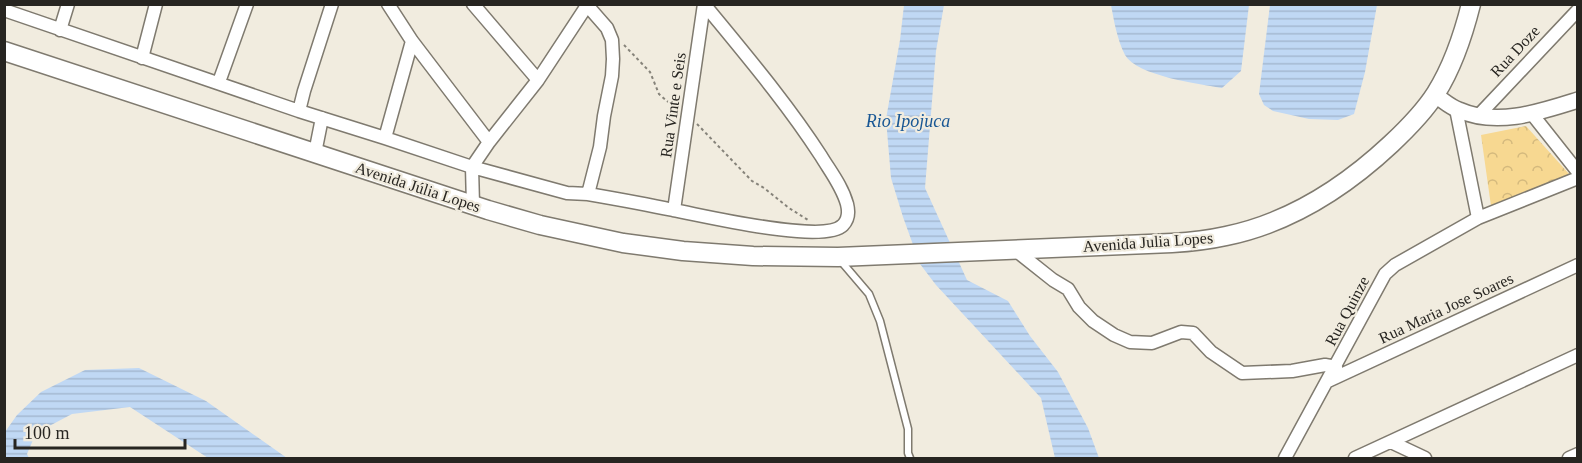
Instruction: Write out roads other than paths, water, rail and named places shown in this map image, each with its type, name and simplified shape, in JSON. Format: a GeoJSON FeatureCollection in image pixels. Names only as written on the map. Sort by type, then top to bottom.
{"type":"FeatureCollection","features":[{"type":"Feature","properties":{"kind":"main road","name":"Avenida Julia Lopes"},"geometry":{"type":"LineString","coordinates":[[841,257],[1172,243],[1227,236],[1283,218],[1319,200],[1351,178],[1409,127],[1435,95],[1453,63],[1471,4]]}},
{"type":"Feature","properties":{"kind":"main road","name":"Avenida Júlia Lopes"},"geometry":{"type":"LineString","coordinates":[[4,51],[540,225],[623,243],[683,251],[753,256],[841,257]]}},
{"type":"Feature","properties":{"kind":"street"},"geometry":{"type":"LineString","coordinates":[[60,30],[68,4]]}},
{"type":"Feature","properties":{"kind":"street"},"geometry":{"type":"LineString","coordinates":[[142,58],[156,4]]}},
{"type":"Feature","properties":{"kind":"street"},"geometry":{"type":"LineString","coordinates":[[219,82],[247,4]]}},
{"type":"Feature","properties":{"kind":"street"},"geometry":{"type":"LineString","coordinates":[[299,111],[332,4]]}},
{"type":"Feature","properties":{"kind":"street"},"geometry":{"type":"LineString","coordinates":[[388,4],[412,41],[489,142]]}},
{"type":"Feature","properties":{"kind":"street"},"geometry":{"type":"LineString","coordinates":[[473,4],[538,80]]}},
{"type":"Feature","properties":{"kind":"street"},"geometry":{"type":"LineString","coordinates":[[4,10],[299,111],[472,167],[567,193],[588,194],[744,225],[783,230],[820,231],[840,228],[848,218],[847,203],[837,182],[806,132],[772,86],[704,4]]}},
{"type":"Feature","properties":{"kind":"street","name":"Rua Vinte e Seis"},"geometry":{"type":"LineString","coordinates":[[674,210],[704,4]]}},
{"type":"Feature","properties":{"kind":"street"},"geometry":{"type":"LineString","coordinates":[[473,205],[472,167],[538,80],[587,5],[607,28],[612,40],[613,59],[600,147],[588,194]]}},
{"type":"Feature","properties":{"kind":"street","name":"Rua Doze"},"geometry":{"type":"LineString","coordinates":[[1478,116],[1578,10]]}},
{"type":"Feature","properties":{"kind":"street"},"geometry":{"type":"LineString","coordinates":[[385,138],[412,41]]}},
{"type":"Feature","properties":{"kind":"street"},"geometry":{"type":"LineString","coordinates":[[1435,95],[1456,109],[1478,116],[1532,114],[1578,100]]}},
{"type":"Feature","properties":{"kind":"street"},"geometry":{"type":"LineString","coordinates":[[1456,109],[1478,218]]}},
{"type":"Feature","properties":{"kind":"street"},"geometry":{"type":"LineString","coordinates":[[1532,114],[1578,172]]}},
{"type":"Feature","properties":{"kind":"street"},"geometry":{"type":"LineString","coordinates":[[315,153],[322,118]]}},
{"type":"Feature","properties":{"kind":"street","name":"Rua Quinze"},"geometry":{"type":"LineString","coordinates":[[1285,459],[1385,274],[1395,265],[1478,218],[1578,178]]}},
{"type":"Feature","properties":{"kind":"street"},"geometry":{"type":"LineString","coordinates":[[1008,249],[1068,289],[1079,307],[1093,321],[1114,335],[1130,342],[1152,343],[1181,332],[1193,333],[1211,352],[1242,373],[1292,371],[1325,365],[1336,367]]}},
{"type":"Feature","properties":{"kind":"street","name":"Rua Maria Jose Soares"},"geometry":{"type":"LineString","coordinates":[[1328,381],[1578,265]]}},
{"type":"Feature","properties":{"kind":"street"},"geometry":{"type":"LineString","coordinates":[[1355,459],[1578,355]]}},
{"type":"Feature","properties":{"kind":"street"},"geometry":{"type":"LineString","coordinates":[[1391,442],[1425,459]]}},
{"type":"Feature","properties":{"kind":"street"},"geometry":{"type":"LineString","coordinates":[[1569,459],[1578,454]]}},
{"type":"Feature","properties":{"kind":"lane"},"geometry":{"type":"LineString","coordinates":[[841,257],[869,294],[880,321],[908,429],[910,459]]}},
{"type":"Feature","properties":{"kind":"water","name":"Rio Ipojuca"},"geometry":{"type":"Polygon","coordinates":[[[904,5],[944,5],[936,51],[925,188],[967,280],[1008,301],[1030,336],[1058,372],[1088,428],[1099,458],[1055,458],[1041,398],[936,285],[920,264],[891,178],[886,119],[904,5]]]}},
{"type":"Feature","properties":{"kind":"water"},"geometry":{"type":"Polygon","coordinates":[[[1111,5],[1249,5],[1241,71],[1222,88],[1169,78],[1142,68],[1125,55],[1111,5]]]}},
{"type":"Feature","properties":{"kind":"water"},"geometry":{"type":"Polygon","coordinates":[[[1270,5],[1377,5],[1365,72],[1354,114],[1338,120],[1309,119],[1273,111],[1264,105],[1259,94],[1270,5]]]}},
{"type":"Feature","properties":{"kind":"water"},"geometry":{"type":"Polygon","coordinates":[[[139,368],[206,401],[287,458],[208,458],[130,407],[72,414],[36,433],[27,454],[29,458],[5,458],[5,432],[17,415],[41,392],[85,370],[139,368]]]}}]}
